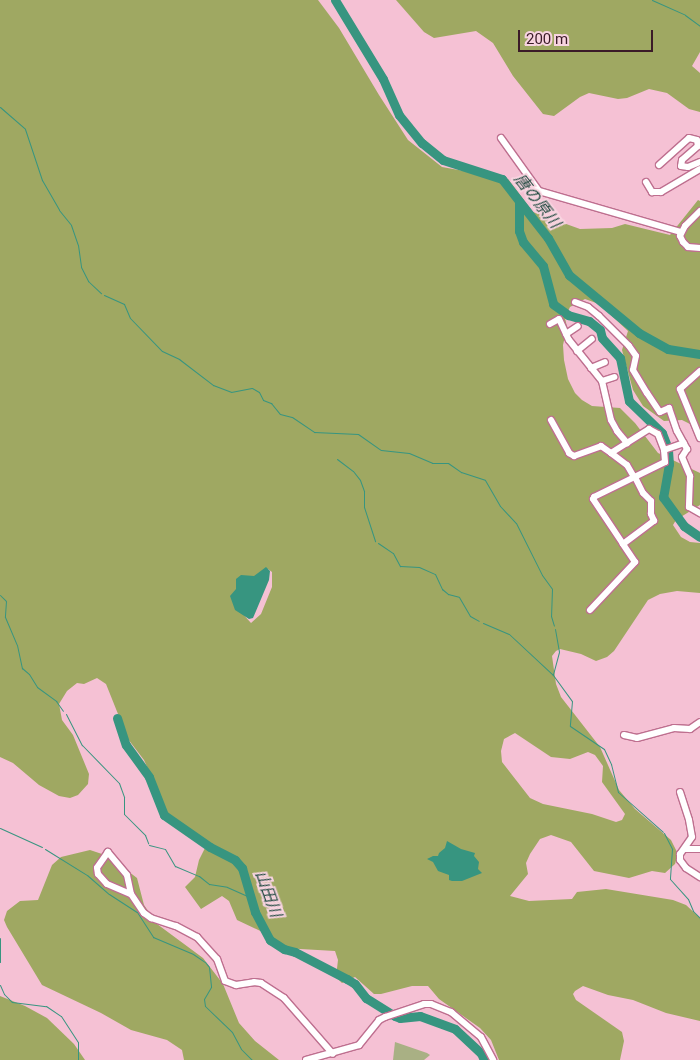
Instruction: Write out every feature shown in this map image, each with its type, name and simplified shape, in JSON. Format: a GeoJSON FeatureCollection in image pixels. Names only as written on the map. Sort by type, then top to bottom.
{"type":"FeatureCollection","features":[{"type":"Feature","properties":{"kind":"street"},"geometry":{"type":"LineString","coordinates":[[502,138],[539,191],[681,232]]}},
{"type":"Feature","properties":{"kind":"street"},"geometry":{"type":"LineString","coordinates":[[659,165],[689,138],[697,140],[698,146],[682,160],[681,166],[688,167],[700,162]]}},
{"type":"Feature","properties":{"kind":"street"},"geometry":{"type":"LineString","coordinates":[[646,182],[652,192],[661,192],[700,169]]}},
{"type":"Feature","properties":{"kind":"street"},"geometry":{"type":"LineString","coordinates":[[681,232],[700,210]]}},
{"type":"Feature","properties":{"kind":"street"},"geometry":{"type":"LineString","coordinates":[[681,232],[683,242],[694,249],[700,248]]}},
{"type":"Feature","properties":{"kind":"street"},"geometry":{"type":"LineString","coordinates":[[575,302],[588,307],[629,346],[636,356],[633,370],[658,410],[660,412],[669,408],[687,449],[682,457],[691,482],[689,507],[700,513]]}},
{"type":"Feature","properties":{"kind":"street"},"geometry":{"type":"LineString","coordinates":[[550,324],[559,319],[577,351],[602,381],[611,420],[627,443]]}},
{"type":"Feature","properties":{"kind":"street"},"geometry":{"type":"LineString","coordinates":[[566,334],[578,326]]}},
{"type":"Feature","properties":{"kind":"street"},"geometry":{"type":"LineString","coordinates":[[577,351],[592,340]]}},
{"type":"Feature","properties":{"kind":"street"},"geometry":{"type":"LineString","coordinates":[[591,368],[605,362]]}},
{"type":"Feature","properties":{"kind":"street"},"geometry":{"type":"LineString","coordinates":[[700,371],[680,389],[698,429],[700,438]]}},
{"type":"Feature","properties":{"kind":"street"},"geometry":{"type":"LineString","coordinates":[[602,381],[614,377]]}},
{"type":"Feature","properties":{"kind":"street"},"geometry":{"type":"LineString","coordinates":[[551,420],[569,454],[574,456],[601,446],[627,465],[643,493],[651,501],[651,514],[654,521],[623,544]]}},
{"type":"Feature","properties":{"kind":"street"},"geometry":{"type":"LineString","coordinates":[[590,610],[635,562],[593,498],[662,464],[665,459],[658,434],[652,429],[611,453]]}},
{"type":"Feature","properties":{"kind":"street"},"geometry":{"type":"LineString","coordinates":[[664,450],[684,443]]}},
{"type":"Feature","properties":{"kind":"street"},"geometry":{"type":"LineString","coordinates":[[624,735],[637,738],[674,728],[690,729],[700,722]]}},
{"type":"Feature","properties":{"kind":"street"},"geometry":{"type":"LineString","coordinates":[[680,792],[692,837],[680,854],[682,864],[700,878]]}},
{"type":"Feature","properties":{"kind":"street"},"geometry":{"type":"LineString","coordinates":[[686,848],[700,849]]}},
{"type":"Feature","properties":{"kind":"street"},"geometry":{"type":"LineString","coordinates":[[131,894],[107,884],[98,874],[99,864],[108,852],[127,875],[131,894],[144,913],[151,918],[198,937],[217,959],[225,981],[236,985],[254,982],[261,983],[284,998],[333,1054]]}},
{"type":"Feature","properties":{"kind":"street"},"geometry":{"type":"LineString","coordinates":[[306,1060],[333,1054],[359,1045],[379,1020],[385,1016],[424,1004],[441,1006],[481,1037],[493,1060]]}},
{"type":"Feature","properties":{"kind":"shaded area"},"geometry":{"type":"Polygon","coordinates":[[[0,0],[318,0],[339,28],[408,140],[442,167],[508,179],[533,212],[580,229],[612,228],[625,224],[670,235],[698,200],[700,201],[700,429],[682,420],[664,421],[643,406],[633,390],[622,350],[628,331],[599,304],[585,299],[570,307],[565,318],[567,327],[563,345],[568,379],[575,393],[582,400],[592,406],[620,408],[635,423],[658,453],[700,473],[700,505],[676,520],[673,525],[681,537],[690,542],[700,543],[700,593],[677,591],[660,594],[648,600],[614,651],[607,657],[596,661],[581,654],[560,649],[552,656],[556,684],[561,697],[600,747],[619,790],[635,809],[671,840],[678,854],[675,864],[665,873],[652,871],[629,878],[594,871],[571,842],[551,835],[540,839],[526,863],[528,874],[510,896],[529,901],[572,899],[577,892],[606,889],[673,900],[686,905],[700,918],[700,1021],[666,1013],[633,1000],[608,995],[583,986],[573,994],[576,1000],[622,1032],[624,1041],[620,1060],[499,1060],[491,1040],[480,1028],[439,999],[428,986],[412,986],[374,994],[355,977],[342,983],[336,977],[338,960],[335,951],[276,946],[269,935],[237,920],[229,901],[222,896],[201,909],[185,887],[195,877],[199,860],[208,842],[160,810],[158,791],[144,760],[128,739],[106,684],[97,678],[84,684],[77,683],[67,691],[59,704],[62,720],[73,735],[89,774],[88,784],[78,795],[70,798],[59,796],[39,785],[13,763],[0,757],[0,0]],[[268,569],[238,588],[241,612],[251,623],[261,614],[272,587],[272,572],[268,569]],[[515,733],[504,739],[501,751],[502,762],[530,798],[543,804],[592,814],[616,822],[622,820],[625,814],[602,782],[603,766],[595,755],[588,752],[570,759],[551,757],[515,733]]]}},
{"type":"Feature","properties":{"kind":"shaded area"},"geometry":{"type":"Polygon","coordinates":[[[396,0],[700,0],[700,52],[692,66],[700,73],[700,112],[689,109],[667,93],[649,89],[627,98],[618,99],[589,93],[580,97],[554,116],[543,114],[513,76],[493,43],[476,31],[434,38],[424,32],[396,0]]]}},
{"type":"Feature","properties":{"kind":"shaded area"},"geometry":{"type":"Polygon","coordinates":[[[266,567],[270,571],[269,580],[253,618],[249,619],[235,610],[230,596],[236,589],[236,579],[241,575],[254,576],[266,567]]]}},
{"type":"Feature","properties":{"kind":"shaded area"},"geometry":{"type":"Polygon","coordinates":[[[447,841],[461,849],[475,853],[474,856],[479,862],[478,869],[482,873],[462,881],[452,881],[449,880],[449,875],[438,871],[433,862],[427,859],[438,856],[445,848],[447,841]]]}},
{"type":"Feature","properties":{"kind":"shaded area"},"geometry":{"type":"Polygon","coordinates":[[[90,850],[108,856],[137,878],[144,905],[157,924],[203,958],[223,984],[239,1023],[255,1041],[279,1060],[184,1060],[182,1050],[167,1040],[131,1030],[101,1013],[42,985],[7,927],[4,920],[7,911],[20,901],[38,900],[52,865],[61,857],[90,850]]]}},
{"type":"Feature","properties":{"kind":"shaded area"},"geometry":{"type":"Polygon","coordinates":[[[0,996],[25,1006],[47,1018],[74,1044],[85,1060],[0,1060],[0,996]]]}},
{"type":"Feature","properties":{"kind":"shaded area"},"geometry":{"type":"Polygon","coordinates":[[[395,1042],[430,1055],[424,1060],[393,1060],[395,1042]]]}},
{"type":"Feature","properties":{"kind":"waterway","name":"唐の原川"},"geometry":{"type":"LineString","coordinates":[[335,0],[383,79],[399,115],[422,143],[443,160],[502,179],[548,238],[569,275],[639,333],[668,349],[700,354]]}},
{"type":"Feature","properties":{"kind":"waterway"},"geometry":{"type":"LineString","coordinates":[[652,0],[685,15],[700,26]]}},
{"type":"Feature","properties":{"kind":"waterway"},"geometry":{"type":"LineString","coordinates":[[0,107],[25,129],[42,180],[59,210],[71,225],[78,245],[81,267],[88,281],[101,293]]}},
{"type":"Feature","properties":{"kind":"waterway"},"geometry":{"type":"LineString","coordinates":[[519,202],[519,231],[523,242],[543,266],[553,304],[568,315],[589,321],[600,330],[602,338],[620,358],[629,401],[662,433],[667,446]]}},
{"type":"Feature","properties":{"kind":"waterway"},"geometry":{"type":"LineString","coordinates":[[104,295],[124,304],[130,318],[162,351],[179,359],[213,385],[231,392],[252,388],[259,392],[263,400],[271,403],[280,414],[292,417],[314,432],[358,434],[381,450],[409,453],[432,463],[448,463],[461,472],[485,480],[500,506],[516,523],[542,575],[552,589],[551,616],[554,626]]}},
{"type":"Feature","properties":{"kind":"waterway"},"geometry":{"type":"LineString","coordinates":[[668,450],[669,464],[663,497],[684,526],[700,537]]}},
{"type":"Feature","properties":{"kind":"waterway"},"geometry":{"type":"LineString","coordinates":[[337,459],[353,471],[360,480],[364,491],[364,507],[375,541]]}},
{"type":"Feature","properties":{"kind":"waterway"},"geometry":{"type":"LineString","coordinates":[[378,543],[393,553],[400,566],[419,567],[435,574],[442,589],[448,594],[459,597],[470,616],[479,621]]}},
{"type":"Feature","properties":{"kind":"waterway"},"geometry":{"type":"LineString","coordinates":[[0,595],[6,601],[5,617],[17,645],[22,668],[29,674],[37,687],[56,701],[63,711]]}},
{"type":"Feature","properties":{"kind":"waterway"},"geometry":{"type":"LineString","coordinates":[[483,623],[509,634],[553,675]]}},
{"type":"Feature","properties":{"kind":"waterway"},"geometry":{"type":"LineString","coordinates":[[555,629],[559,652],[553,675],[572,701],[570,726],[604,749],[611,764],[618,792],[663,832]]}},
{"type":"Feature","properties":{"kind":"waterway"},"geometry":{"type":"LineString","coordinates":[[66,714],[82,745],[119,783],[124,797],[124,814],[145,835],[148,843]]}},
{"type":"Feature","properties":{"kind":"waterway","name":"山田川"},"geometry":{"type":"LineString","coordinates":[[117,718],[126,745],[149,777],[164,815],[210,847],[235,860],[242,868],[255,912],[270,940],[284,949],[295,952],[347,979],[355,984],[366,998],[395,1016],[400,1018],[420,1016],[455,1029],[481,1053],[484,1060]]}},
{"type":"Feature","properties":{"kind":"waterway"},"geometry":{"type":"LineString","coordinates":[[0,828],[42,847]]}},
{"type":"Feature","properties":{"kind":"waterway"},"geometry":{"type":"LineString","coordinates":[[664,833],[672,849],[670,879],[688,899],[693,911],[700,918]]}},
{"type":"Feature","properties":{"kind":"waterway"},"geometry":{"type":"LineString","coordinates":[[149,845],[165,849],[175,866],[199,876],[209,884],[227,887],[249,897]]}},
{"type":"Feature","properties":{"kind":"waterway"},"geometry":{"type":"LineString","coordinates":[[45,849],[87,875],[109,894],[137,912],[153,937],[193,954],[205,962],[209,967],[211,987],[204,999],[205,1006],[232,1032],[241,1049],[252,1060]]}},
{"type":"Feature","properties":{"kind":"waterway"},"geometry":{"type":"LineString","coordinates":[[0,938],[0,962]]}},
{"type":"Feature","properties":{"kind":"waterway"},"geometry":{"type":"LineString","coordinates":[[0,985],[4,994],[12,1002],[46,1006],[61,1016],[78,1042],[78,1060]]}}]}
